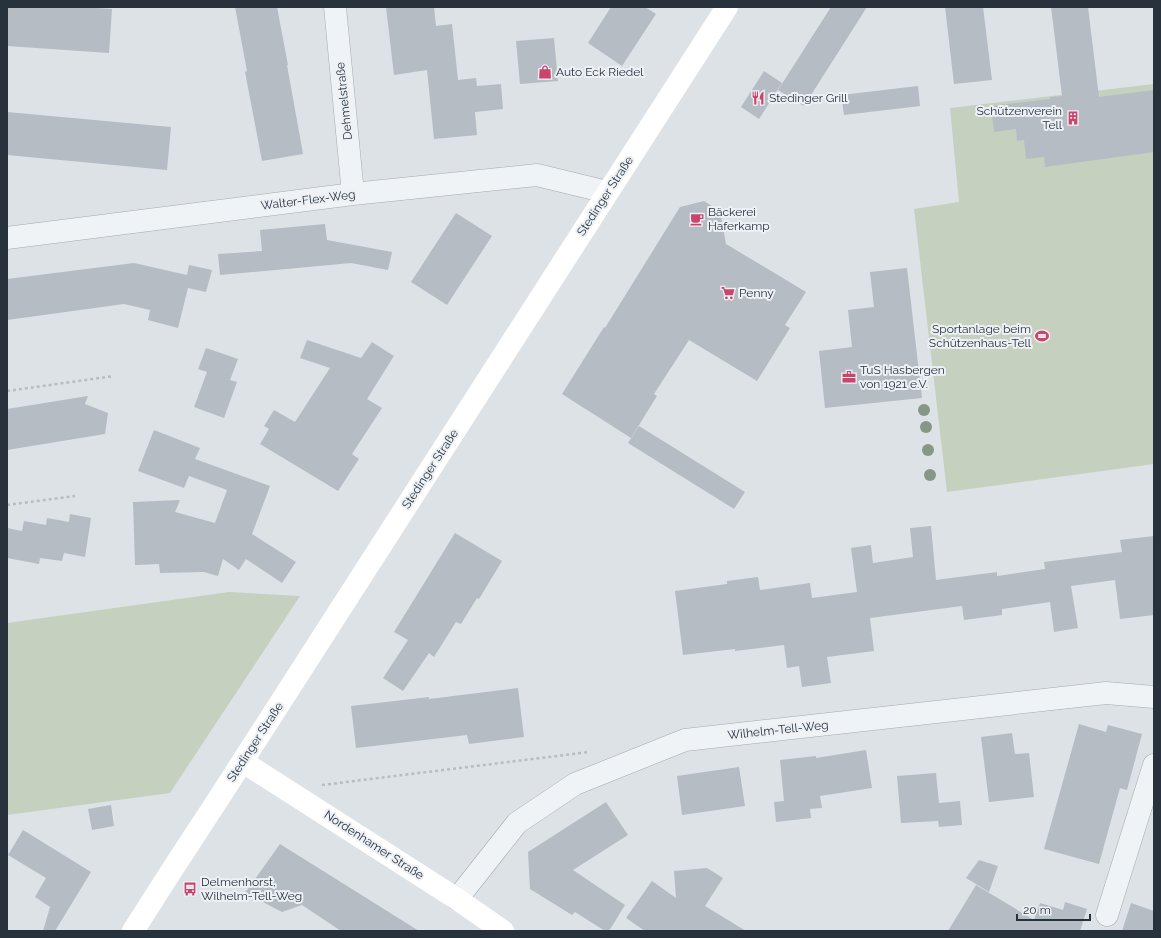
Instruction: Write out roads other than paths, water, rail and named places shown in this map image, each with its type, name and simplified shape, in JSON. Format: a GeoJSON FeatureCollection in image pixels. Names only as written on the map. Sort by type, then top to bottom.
{"type":"FeatureCollection","features":[{"type":"Feature","properties":{"kind":"main road","name":"Stedinger Straße"},"geometry":{"type":"LineString","coordinates":[[133,931],[727,7]]}},
{"type":"Feature","properties":{"kind":"main road","name":"Nordenhamer Straße"},"geometry":{"type":"LineString","coordinates":[[242,762],[457,898],[503,931]]}},
{"type":"Feature","properties":{"kind":"street","name":"Dehmelstraße"},"geometry":{"type":"LineString","coordinates":[[335,7],[353,194]]}},
{"type":"Feature","properties":{"kind":"street","name":"Walter-Flex-Weg"},"geometry":{"type":"LineString","coordinates":[[7,238],[353,194],[537,175],[607,192]]}},
{"type":"Feature","properties":{"kind":"street","name":"Wilhelm-Tell-Weg"},"geometry":{"type":"LineString","coordinates":[[457,898],[517,823],[575,784],[685,740],[1106,693],[1154,698]]}},
{"type":"Feature","properties":{"kind":"street"},"geometry":{"type":"LineString","coordinates":[[1107,915],[1154,765]]}},
{"type":"Feature","properties":{"kind":"place","name":"Auto Eck Riedel"},"geometry":{"type":"Point","coordinates":[545,72]}},
{"type":"Feature","properties":{"kind":"place","name":"Stedinger Grill"},"geometry":{"type":"Point","coordinates":[758,98]}},
{"type":"Feature","properties":{"kind":"place","name":"Schützenverein Tell"},"geometry":{"type":"Point","coordinates":[1073,118]}},
{"type":"Feature","properties":{"kind":"place","name":"Bäckerei Haferkamp"},"geometry":{"type":"Point","coordinates":[697,219]}},
{"type":"Feature","properties":{"kind":"place","name":"Penny"},"geometry":{"type":"Point","coordinates":[728,293]}},
{"type":"Feature","properties":{"kind":"place","name":"Sportanlage beim Schützenhaus-Tell"},"geometry":{"type":"Point","coordinates":[1042,336]}},
{"type":"Feature","properties":{"kind":"place","name":"TuS Hasbergen von 1921 e.V."},"geometry":{"type":"Point","coordinates":[849,377]}},
{"type":"Feature","properties":{"kind":"place","name":"Delmenhorst, Wilhelm-Tell-Weg"},"geometry":{"type":"Point","coordinates":[190,889]}}]}
